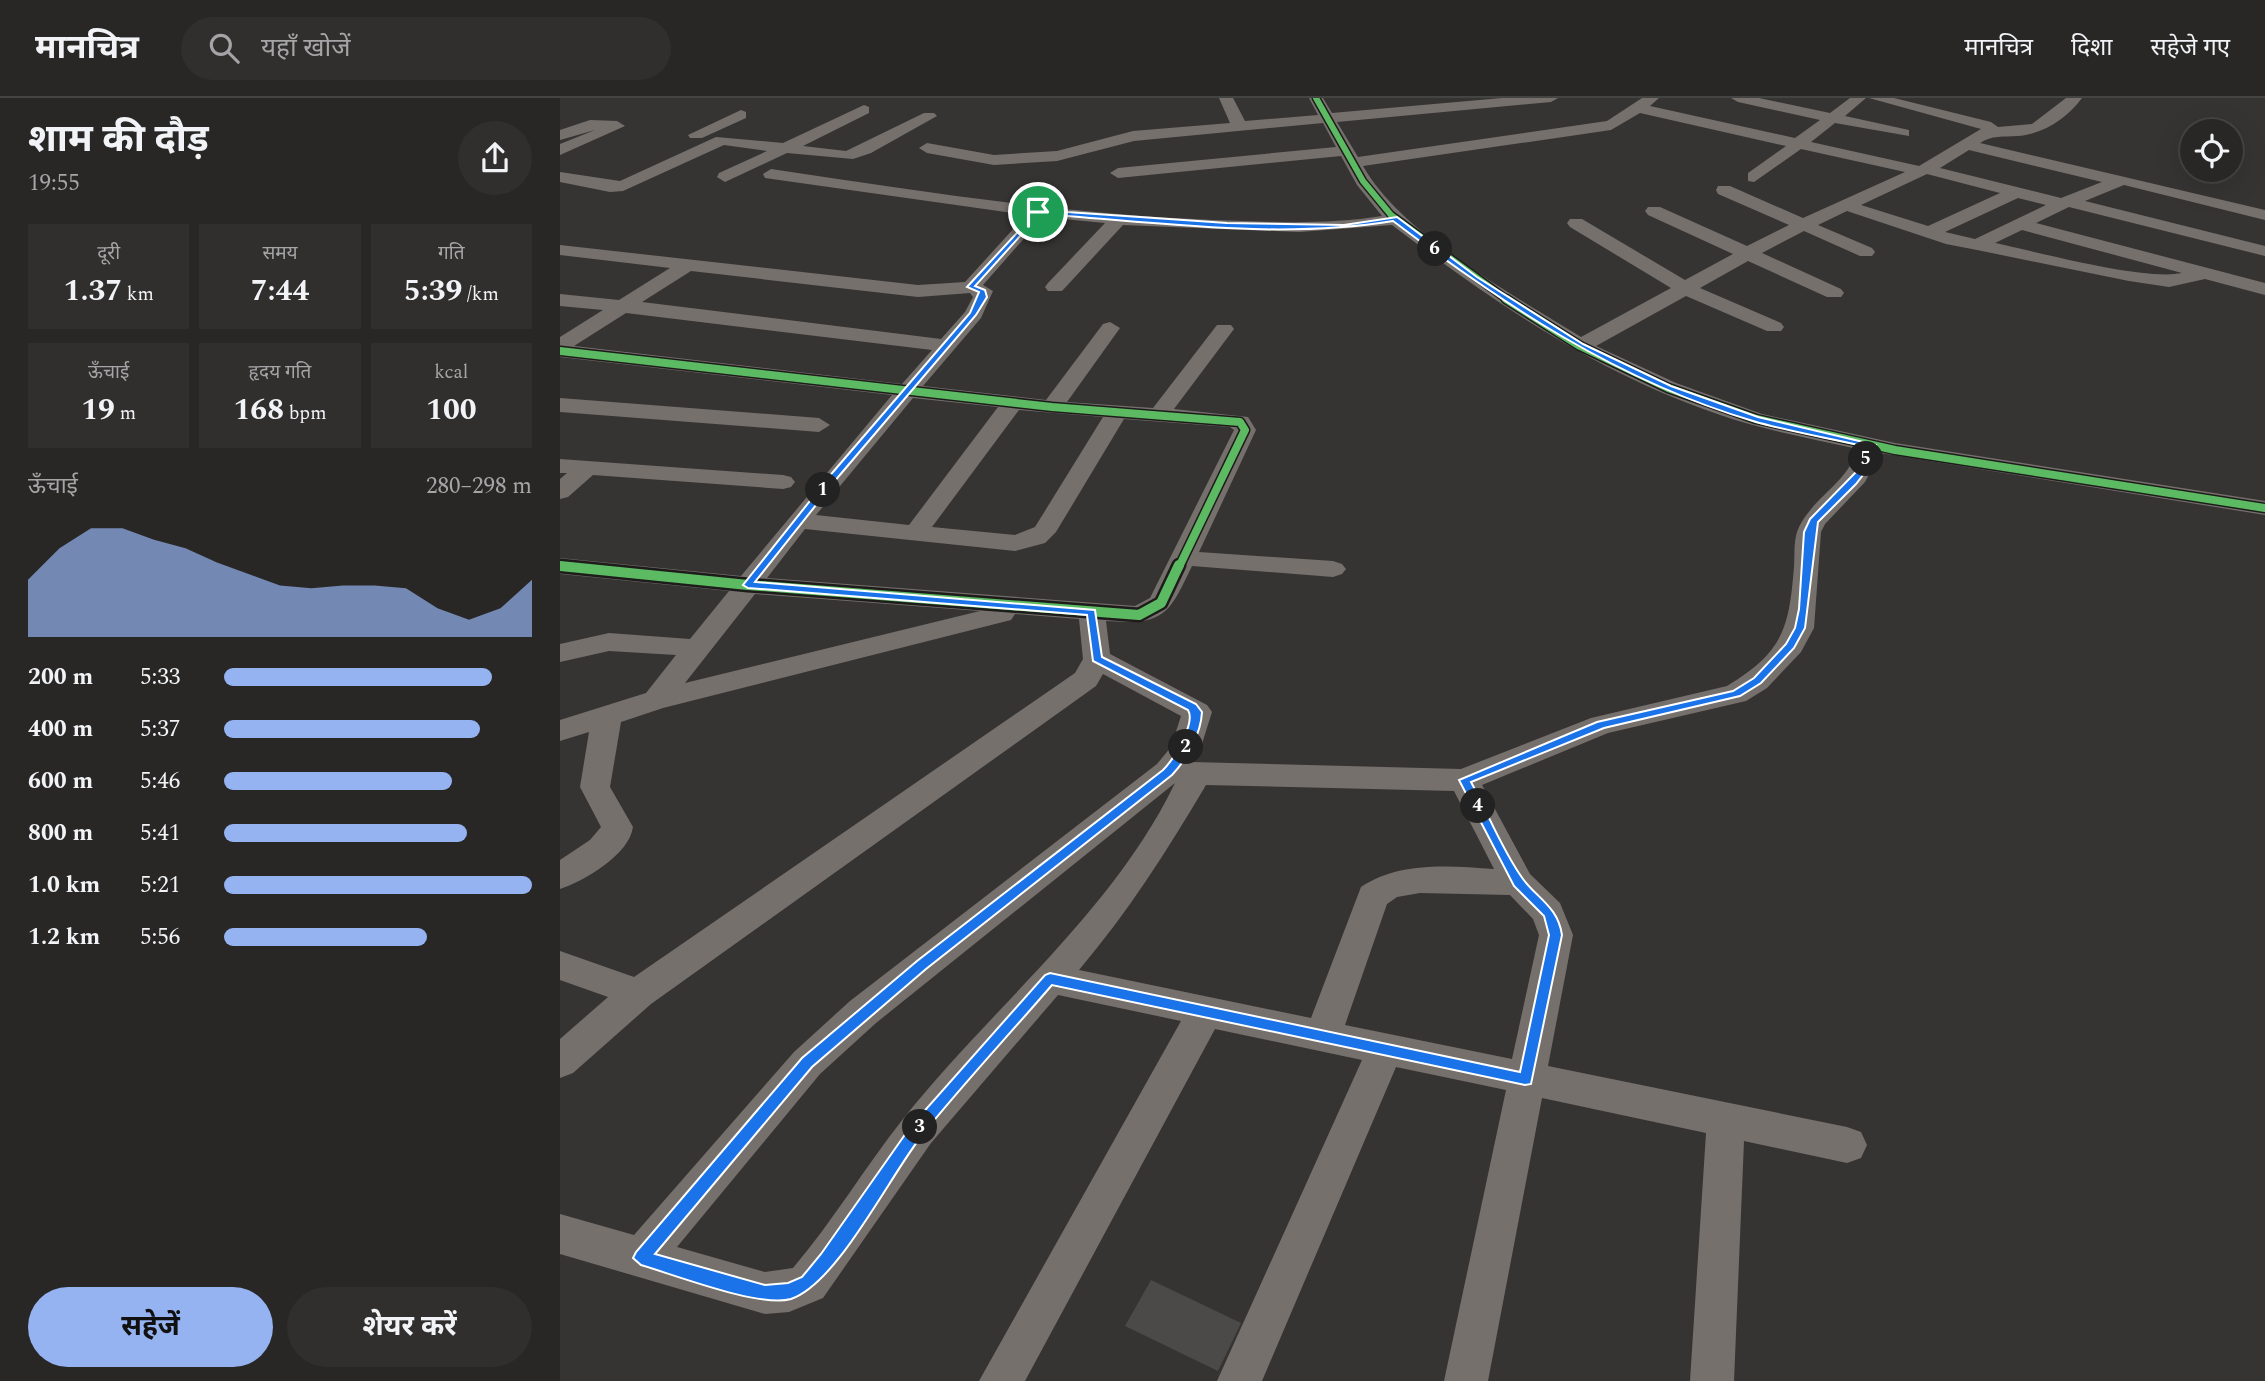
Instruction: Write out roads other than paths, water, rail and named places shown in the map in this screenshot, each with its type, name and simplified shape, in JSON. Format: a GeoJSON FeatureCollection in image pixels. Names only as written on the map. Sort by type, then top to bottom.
{"type":"FeatureCollection","features":[{"type":"Feature","properties":{"kind":"street"},"geometry":{"type":"LineString","coordinates":[[1145,135],[1239,125],[1320,107],[1551,98]]}},
{"type":"Feature","properties":{"kind":"street"},"geometry":{"type":"LineString","coordinates":[[1118,173],[1349,157],[1603,127],[1620,122],[1652,98]]}},
{"type":"Feature","properties":{"kind":"street"},"geometry":{"type":"LineString","coordinates":[[1738,98],[1903,133]]}},
{"type":"Feature","properties":{"kind":"street"},"geometry":{"type":"LineString","coordinates":[[1754,177],[1859,98]]}},
{"type":"Feature","properties":{"kind":"street"},"geometry":{"type":"LineString","coordinates":[[1876,98],[1986,125],[1992,129],[1990,132]]}},
{"type":"Feature","properties":{"kind":"street"},"geometry":{"type":"LineString","coordinates":[[1580,346],[1746,254],[1800,226],[1923,170],[1990,132],[2030,131],[2045,127],[2075,98]]}},
{"type":"Feature","properties":{"kind":"street"},"geometry":{"type":"LineString","coordinates":[[927,148],[1003,160],[1065,155],[1145,135],[1220,106],[1239,125]]}},
{"type":"Feature","properties":{"kind":"street"},"geometry":{"type":"LineString","coordinates":[[1320,107],[1363,181],[1394,219],[1475,279],[1580,346],[1711,405],[1756,419],[1871,445],[2265,508]]}},
{"type":"Feature","properties":{"kind":"street"},"geometry":{"type":"LineString","coordinates":[[1638,108],[1923,170],[2264,251]]}},
{"type":"Feature","properties":{"kind":"street"},"geometry":{"type":"LineString","coordinates":[[756,144],[831,109]]}},
{"type":"Feature","properties":{"kind":"street"},"geometry":{"type":"LineString","coordinates":[[725,177],[864,110]]}},
{"type":"Feature","properties":{"kind":"street"},"geometry":{"type":"LineString","coordinates":[[590,183],[741,115]]}},
{"type":"Feature","properties":{"kind":"street"},"geometry":{"type":"LineString","coordinates":[[560,177],[623,186],[718,141],[837,156],[856,154],[929,116]]}},
{"type":"Feature","properties":{"kind":"street"},"geometry":{"type":"LineString","coordinates":[[560,135],[590,125],[617,125],[560,150]]}},
{"type":"Feature","properties":{"kind":"street"},"geometry":{"type":"LineString","coordinates":[[1968,145],[2265,215]]}},
{"type":"Feature","properties":{"kind":"street"},"geometry":{"type":"LineString","coordinates":[[771,174],[1038,212],[1118,220],[1320,227],[1363,225],[1394,219]]}},
{"type":"Feature","properties":{"kind":"street"},"geometry":{"type":"LineString","coordinates":[[1977,244],[2118,181]]}},
{"type":"Feature","properties":{"kind":"street"},"geometry":{"type":"LineString","coordinates":[[1724,190],[1800,226],[1866,252]]}},
{"type":"Feature","properties":{"kind":"street"},"geometry":{"type":"LineString","coordinates":[[1930,232],[2016,192]]}},
{"type":"Feature","properties":{"kind":"street"},"geometry":{"type":"LineString","coordinates":[[1845,205],[1977,244],[2157,280],[2178,280],[2207,273]]}},
{"type":"Feature","properties":{"kind":"street"},"geometry":{"type":"LineString","coordinates":[[1654,211],[1834,293]]}},
{"type":"Feature","properties":{"kind":"street"},"geometry":{"type":"LineString","coordinates":[[971,287],[1038,212]]}},
{"type":"Feature","properties":{"kind":"street"},"geometry":{"type":"LineString","coordinates":[[1055,286],[1118,220]]}},
{"type":"Feature","properties":{"kind":"street"},"geometry":{"type":"LineString","coordinates":[[1576,223],[1642,268],[1682,289],[1774,327]]}},
{"type":"Feature","properties":{"kind":"street"},"geometry":{"type":"LineString","coordinates":[[2019,224],[2265,289]]}},
{"type":"Feature","properties":{"kind":"street"},"geometry":{"type":"LineString","coordinates":[[562,252],[918,291],[971,287],[981,289],[983,297],[974,314],[799,521],[656,700]]}},
{"type":"Feature","properties":{"kind":"street"},"geometry":{"type":"LineString","coordinates":[[560,348],[689,264]]}},
{"type":"Feature","properties":{"kind":"street"},"geometry":{"type":"LineString","coordinates":[[560,300],[625,304],[946,346]]}},
{"type":"Feature","properties":{"kind":"street"},"geometry":{"type":"LineString","coordinates":[[1052,407],[1110,328]]}},
{"type":"Feature","properties":{"kind":"street"},"geometry":{"type":"LineString","coordinates":[[1158,415],[1224,329]]}},
{"type":"Feature","properties":{"kind":"street"},"geometry":{"type":"LineString","coordinates":[[560,348],[1013,403],[1230,420],[1245,425],[1245,430],[1161,603],[1150,611],[1130,616],[748,585],[560,566]]}},
{"type":"Feature","properties":{"kind":"street"},"geometry":{"type":"LineString","coordinates":[[915,533],[1013,403]]}},
{"type":"Feature","properties":{"kind":"street"},"geometry":{"type":"LineString","coordinates":[[560,405],[819,425]]}},
{"type":"Feature","properties":{"kind":"street"},"geometry":{"type":"LineString","coordinates":[[799,521],[1015,543],[1036,538],[1044,532],[1116,412]]}},
{"type":"Feature","properties":{"kind":"street"},"geometry":{"type":"LineString","coordinates":[[641,1258],[807,1063],[912,973],[1182,773],[1464,780],[1601,725],[1638,714],[1716,700],[1737,694],[1758,681],[1791,646],[1800,628],[1804,609],[1809,532],[1813,521],[1862,471],[1871,445]]}},
{"type":"Feature","properties":{"kind":"street"},"geometry":{"type":"LineString","coordinates":[[560,466],[783,482]]}},
{"type":"Feature","properties":{"kind":"street"},"geometry":{"type":"LineString","coordinates":[[560,492],[587,468]]}},
{"type":"Feature","properties":{"kind":"street"},"geometry":{"type":"LineString","coordinates":[[1181,558],[1333,569]]}},
{"type":"Feature","properties":{"kind":"street"},"geometry":{"type":"LineString","coordinates":[[560,731],[656,700],[1026,608]]}},
{"type":"Feature","properties":{"kind":"street"},"geometry":{"type":"LineString","coordinates":[[560,1062],[638,993],[1086,679],[1097,659],[1092,612]]}},
{"type":"Feature","properties":{"kind":"street"},"geometry":{"type":"LineString","coordinates":[[560,653],[609,642],[697,648]]}},
{"type":"Feature","properties":{"kind":"street"},"geometry":{"type":"LineString","coordinates":[[560,1234],[765,1293],[789,1291],[808,1283],[827,1260],[916,1131],[1128,887],[1182,773],[1185,750],[1197,712],[1097,659]]}},
{"type":"Feature","properties":{"kind":"street"},"geometry":{"type":"LineString","coordinates":[[560,877],[601,849],[616,834],[617,827],[595,787],[607,715]]}},
{"type":"Feature","properties":{"kind":"street"},"geometry":{"type":"LineString","coordinates":[[1464,780],[1518,883],[1548,912],[1556,935],[1466,1381]]}},
{"type":"Feature","properties":{"kind":"street"},"geometry":{"type":"LineString","coordinates":[[1322,1037],[1373,897],[1381,889],[1409,881],[1518,883]]}},
{"type":"Feature","properties":{"kind":"street"},"geometry":{"type":"LineString","coordinates":[[560,965],[638,993]]}},
{"type":"Feature","properties":{"kind":"street"},"geometry":{"type":"LineString","coordinates":[[1050,979],[1847,1145]]}},
{"type":"Feature","properties":{"kind":"street"},"geometry":{"type":"LineString","coordinates":[[1001,1381],[1205,1013]]}},
{"type":"Feature","properties":{"kind":"street"},"geometry":{"type":"LineString","coordinates":[[1240,1381],[1385,1050]]}},
{"type":"Feature","properties":{"kind":"street"},"geometry":{"type":"LineString","coordinates":[[1712,1381],[1727,1120]]}}]}
